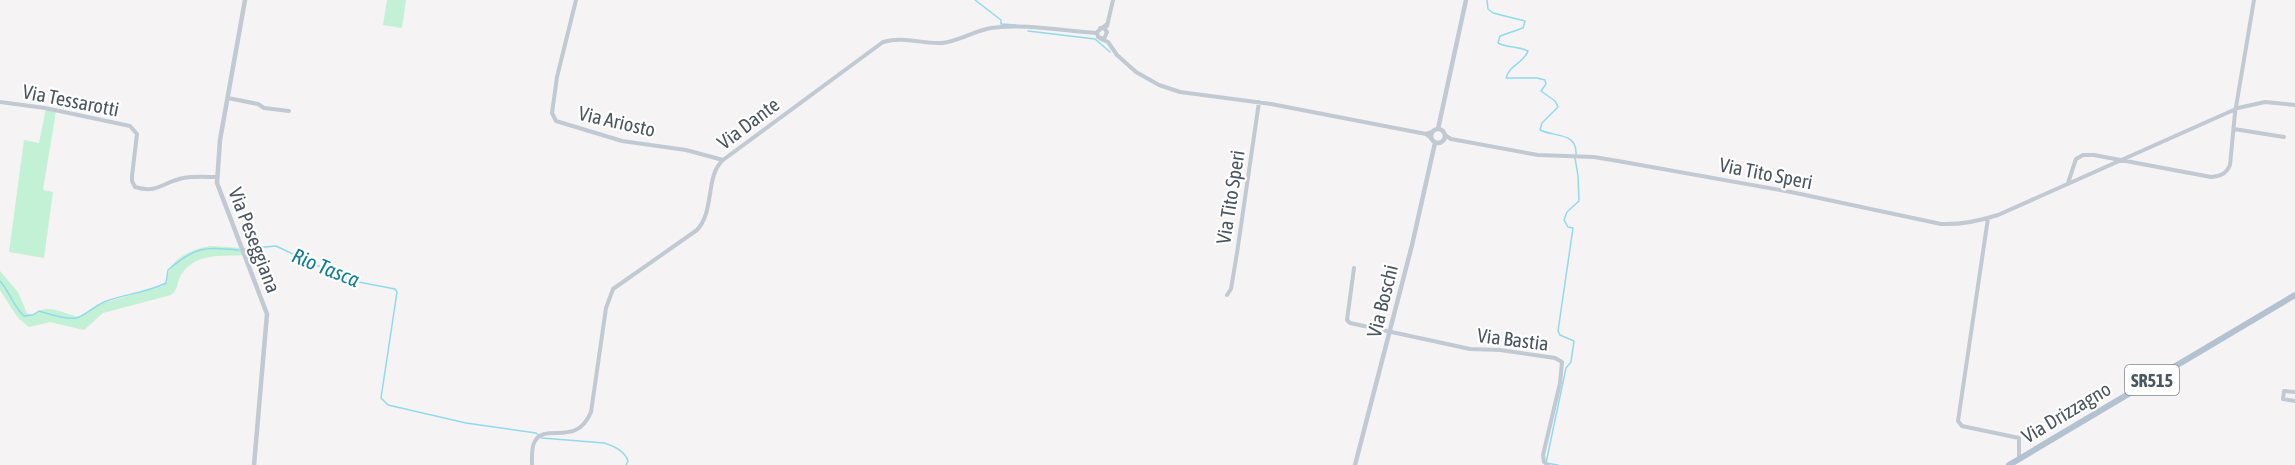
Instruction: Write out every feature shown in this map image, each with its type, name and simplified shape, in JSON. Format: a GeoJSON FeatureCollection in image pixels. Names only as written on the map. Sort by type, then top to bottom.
{"type":"FeatureCollection","features":[{"type":"Feature","properties":{"kind":"main road","name":"Via Drizzagno"},"geometry":{"type":"LineString","coordinates":[[2009,465],[2295,295]]}},
{"type":"Feature","properties":{"kind":"street","name":"Via Peseggiana"},"geometry":{"type":"LineString","coordinates":[[245,0],[218,159],[218,177],[221,197],[262,296],[267,321],[254,465]]}},
{"type":"Feature","properties":{"kind":"street","name":"Via Ariosto"},"geometry":{"type":"LineString","coordinates":[[576,0],[557,77],[552,113],[556,121],[622,141],[686,150],[723,160]]}},
{"type":"Feature","properties":{"kind":"street"},"geometry":{"type":"LineString","coordinates":[[1113,0],[1107,24],[1108,42],[1117,55],[1136,72],[1159,86],[1199,95],[1259,102],[1443,141],[1444,135],[1438,129]]}},
{"type":"Feature","properties":{"kind":"street"},"geometry":{"type":"LineString","coordinates":[[1431,137],[1438,129],[1466,0]]}},
{"type":"Feature","properties":{"kind":"street"},"geometry":{"type":"LineString","coordinates":[[2068,184],[2076,159],[2083,155],[2094,155],[2211,177],[2222,176],[2227,172],[2230,165],[2254,0]]}},
{"type":"Feature","properties":{"kind":"street"},"geometry":{"type":"LineString","coordinates":[[1107,24],[1096,33],[1108,42]]}},
{"type":"Feature","properties":{"kind":"street","name":"Via Dante"},"geometry":{"type":"LineString","coordinates":[[532,465],[533,446],[540,437],[572,432],[587,423],[591,412],[609,297],[613,289],[703,224],[719,163],[883,42],[896,39],[952,42],[988,28],[1004,27],[1096,33]]}},
{"type":"Feature","properties":{"kind":"street"},"geometry":{"type":"LineString","coordinates":[[1100,28],[1107,32]]}},
{"type":"Feature","properties":{"kind":"street"},"geometry":{"type":"LineString","coordinates":[[1101,39],[1107,32]]}},
{"type":"Feature","properties":{"kind":"street"},"geometry":{"type":"LineString","coordinates":[[228,98],[258,104],[264,108],[289,111]]}},
{"type":"Feature","properties":{"kind":"street","name":"Via Tessarotti"},"geometry":{"type":"LineString","coordinates":[[0,102],[45,108],[130,126],[137,134],[132,176],[135,187],[144,190],[163,187],[180,179],[218,177]]}},
{"type":"Feature","properties":{"kind":"street","name":"Via Tito Speri"},"geometry":{"type":"LineString","coordinates":[[1227,295],[1231,288],[1237,253],[1259,102]]}},
{"type":"Feature","properties":{"kind":"street","name":"Via Tito Speri"},"geometry":{"type":"LineString","coordinates":[[1444,135],[1451,139],[1538,155],[1618,160],[1791,192],[1941,224],[1957,224],[1988,218],[2238,108],[2265,102],[2295,105]]}},
{"type":"Feature","properties":{"kind":"street"},"geometry":{"type":"LineString","coordinates":[[2234,129],[2284,136]]}},
{"type":"Feature","properties":{"kind":"street","name":"Via Boschi"},"geometry":{"type":"LineString","coordinates":[[1355,465],[1389,333],[1431,137]]}},
{"type":"Feature","properties":{"kind":"street","name":"Via Tito Speri"},"geometry":{"type":"LineString","coordinates":[[1443,141],[1451,139]]}},
{"type":"Feature","properties":{"kind":"street"},"geometry":{"type":"LineString","coordinates":[[1988,218],[1958,421],[1962,426],[2019,438],[2019,459]]}},
{"type":"Feature","properties":{"kind":"street"},"geometry":{"type":"LineString","coordinates":[[1354,268],[1347,320],[1350,324],[1389,333]]}},
{"type":"Feature","properties":{"kind":"street","name":"Via Bastia"},"geometry":{"type":"LineString","coordinates":[[1389,333],[1470,349],[1500,350],[1555,358],[1562,362],[1560,383],[1543,454],[1544,462],[1548,465]]}},
{"type":"Feature","properties":{"kind":"street"},"geometry":{"type":"LineString","coordinates":[[2295,393],[2284,391],[2283,399],[2295,401]]}},
{"type":"Feature","properties":{"kind":"green space"},"geometry":{"type":"Polygon","coordinates":[[[387,0],[406,0],[402,28],[383,25],[387,0]]]}},
{"type":"Feature","properties":{"kind":"green space"},"geometry":{"type":"Polygon","coordinates":[[[46,108],[56,111],[43,190],[53,192],[44,258],[9,252],[24,140],[39,143],[46,108]]]}},
{"type":"Feature","properties":{"kind":"green space"},"geometry":{"type":"Polygon","coordinates":[[[210,246],[243,248],[246,255],[211,257],[195,262],[181,275],[171,295],[103,313],[84,330],[50,322],[29,327],[18,318],[0,290],[0,271],[18,292],[27,313],[32,315],[44,309],[50,309],[80,317],[100,304],[162,286],[177,260],[193,251],[210,246]]]}},
{"type":"Feature","properties":{"kind":"waterway"},"geometry":{"type":"LineString","coordinates":[[975,0],[1001,20],[1001,24],[1016,25]]}},
{"type":"Feature","properties":{"kind":"waterway"},"geometry":{"type":"LineString","coordinates":[[1487,0],[1488,9],[1493,13],[1525,21],[1523,28],[1500,36],[1498,43],[1528,51],[1510,70],[1506,78],[1545,80],[1546,84],[1541,91],[1555,101],[1558,107],[1542,123],[1540,130],[1569,139],[1573,142],[1576,154]]}},
{"type":"Feature","properties":{"kind":"waterway"},"geometry":{"type":"LineString","coordinates":[[1028,31],[1095,39],[1110,52]]}},
{"type":"Feature","properties":{"kind":"waterway"},"geometry":{"type":"LineString","coordinates":[[1558,465],[1546,463],[1574,341],[1560,335],[1558,331],[1573,228],[1568,227],[1564,220],[1567,212],[1579,201],[1575,158]]}},
{"type":"Feature","properties":{"kind":"waterway","name":"Rio Tasca"},"geometry":{"type":"LineString","coordinates":[[244,249],[276,246],[348,280],[395,289],[397,292],[381,398],[388,405],[466,423],[536,433],[542,438],[604,443],[622,452],[627,457],[626,465]]}},
{"type":"Feature","properties":{"kind":"waterway","name":"Rio Tasca"},"geometry":{"type":"LineString","coordinates":[[0,281],[24,316],[33,315],[39,311],[76,318],[104,302],[166,283],[168,270],[194,252],[217,248],[239,250]]}}]}
